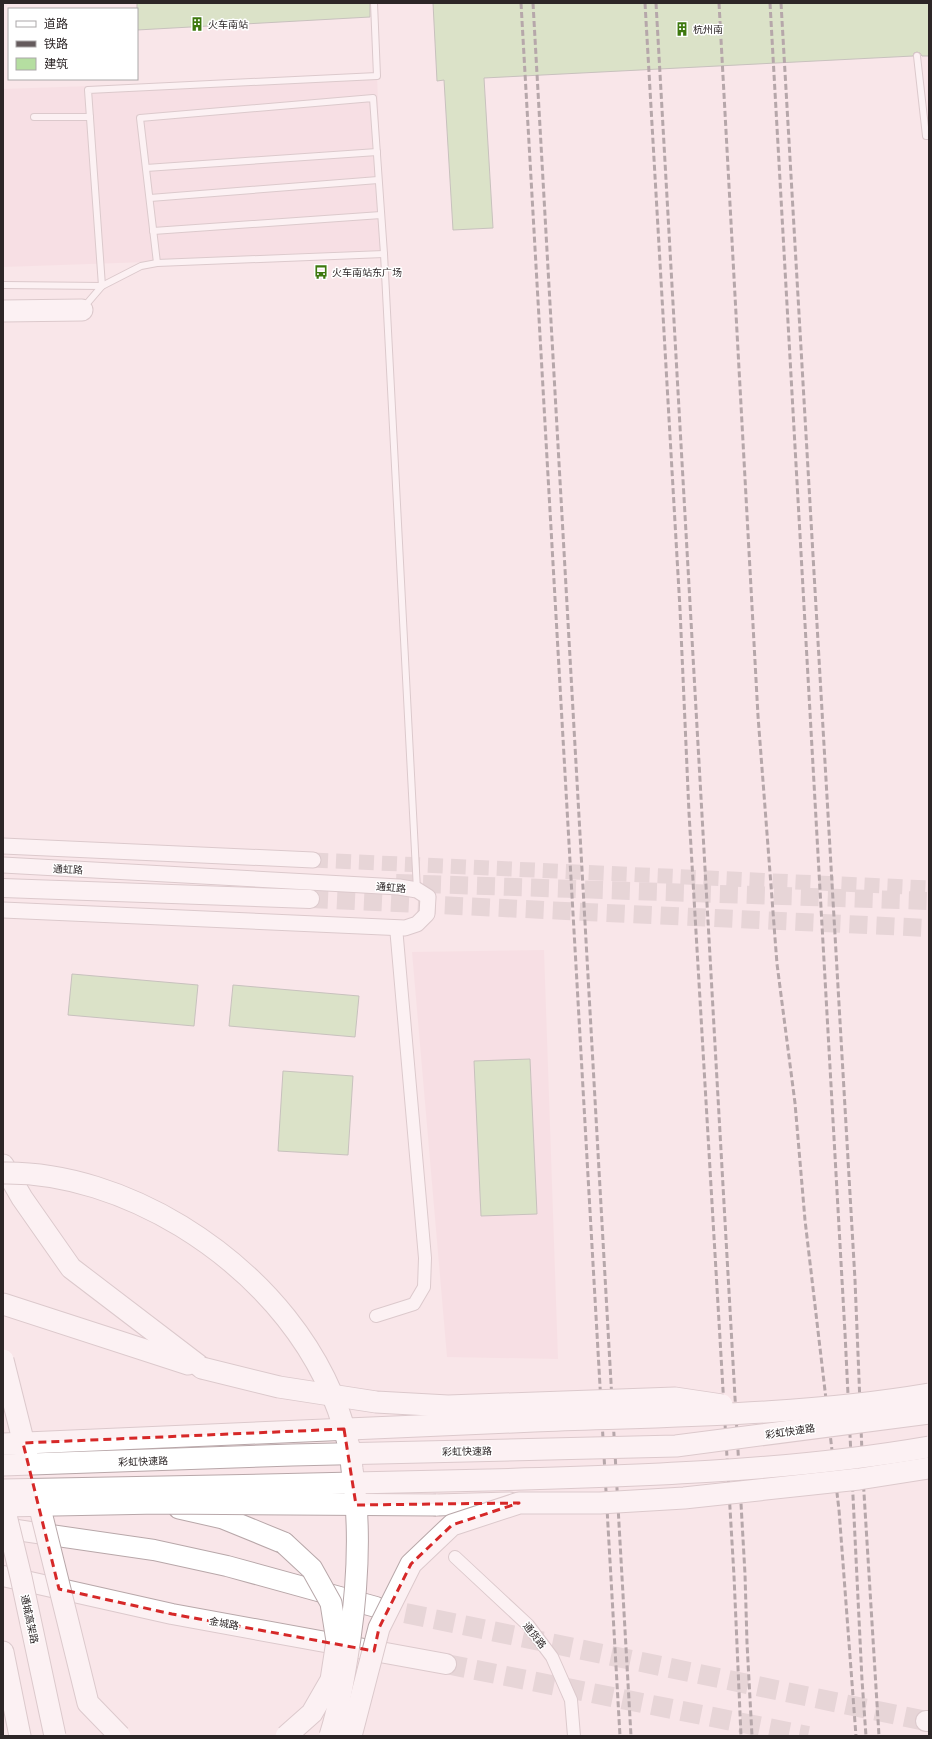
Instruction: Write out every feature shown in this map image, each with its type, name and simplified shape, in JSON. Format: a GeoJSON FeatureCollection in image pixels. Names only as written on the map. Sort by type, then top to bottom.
{"type":"FeatureCollection","features":[{"type":"Feature","properties":{"kind":"highway"},"geometry":{"type":"LineString","coordinates":[[3,311],[82,310]]}},
{"type":"Feature","properties":{"kind":"highway"},"geometry":{"type":"LineString","coordinates":[[3,1165],[22,1198],[72,1268],[202,1368]]}},
{"type":"Feature","properties":{"kind":"highway"},"geometry":{"type":"LineString","coordinates":[[3,1173],[20,1173],[68,1179],[120,1196],[159,1213],[201,1239],[237,1266],[287,1318],[309,1349],[327,1383],[349,1443],[355,1490],[358,1551],[354,1611],[335,1721],[330,1736]]}},
{"type":"Feature","properties":{"kind":"highway"},"geometry":{"type":"LineString","coordinates":[[3,1304],[202,1368],[279,1387],[376,1402],[456,1405],[675,1398],[774,1412]]}},
{"type":"Feature","properties":{"kind":"highway"},"geometry":{"type":"LineString","coordinates":[[3,1360],[88,1703],[120,1736]]}},
{"type":"Feature","properties":{"kind":"highway"},"geometry":{"type":"LineString","coordinates":[[3,1444],[305,1430],[774,1412],[899,1399],[929,1394]]}},
{"type":"Feature","properties":{"kind":"highway","name":"彩虹快速路"},"geometry":{"type":"LineString","coordinates":[[3,1465],[292,1455],[676,1446],[929,1413]]}},
{"type":"Feature","properties":{"kind":"highway"},"geometry":{"type":"LineString","coordinates":[[3,1490],[410,1482],[668,1474],[761,1468],[843,1459],[929,1447]]}},
{"type":"Feature","properties":{"kind":"highway"},"geometry":{"type":"LineString","coordinates":[[3,1504],[158,1503],[436,1505],[600,1503],[684,1498],[860,1479],[929,1468]]}},
{"type":"Feature","properties":{"kind":"highway"},"geometry":{"type":"LineString","coordinates":[[158,1503],[223,1518],[284,1543],[312,1569],[331,1603],[337,1641],[331,1680],[312,1714],[286,1736]]}},
{"type":"Feature","properties":{"kind":"highway"},"geometry":{"type":"LineString","coordinates":[[351,1736],[380,1628],[411,1564],[452,1525],[519,1503]]}},
{"type":"Feature","properties":{"kind":"highway","name":"通城高架路"},"geometry":{"type":"LineString","coordinates":[[3,1504],[21,1577],[55,1736]]}},
{"type":"Feature","properties":{"kind":"highway"},"geometry":{"type":"LineString","coordinates":[[3,1652],[20,1736]]}},
{"type":"Feature","properties":{"kind":"main road"},"geometry":{"type":"LineString","coordinates":[[3,888],[310,899]]}},
{"type":"Feature","properties":{"kind":"main road"},"geometry":{"type":"LineString","coordinates":[[3,1528],[176,1555],[228,1566],[376,1607]]}},
{"type":"Feature","properties":{"kind":"main road","name":"金城路"},"geometry":{"type":"LineString","coordinates":[[3,1576],[172,1614],[446,1664]]}},
{"type":"Feature","properties":{"kind":"street","name":"通虹路"},"geometry":{"type":"LineString","coordinates":[[3,846],[314,860]]}},
{"type":"Feature","properties":{"kind":"street","name":"通虹路"},"geometry":{"type":"LineString","coordinates":[[3,865],[399,887],[417,890],[428,897],[427,914],[418,924],[405,928],[3,910]]}},
{"type":"Feature","properties":{"kind":"street"},"geometry":{"type":"LineString","coordinates":[[376,1316],[414,1304],[424,1287],[425,1258],[396,927]]}},
{"type":"Feature","properties":{"kind":"street","name":"通货路"},"geometry":{"type":"LineString","coordinates":[[455,1557],[528,1625],[552,1657],[571,1700],[574,1736]]}},
{"type":"Feature","properties":{"kind":"lane"},"geometry":{"type":"LineString","coordinates":[[102,286],[88,90],[377,76],[374,3]]}},
{"type":"Feature","properties":{"kind":"lane"},"geometry":{"type":"LineString","coordinates":[[916,56],[928,136]]}},
{"type":"Feature","properties":{"kind":"lane"},"geometry":{"type":"LineString","coordinates":[[157,263],[140,118],[373,98],[384,254],[417,890]]}},
{"type":"Feature","properties":{"kind":"lane"},"geometry":{"type":"LineString","coordinates":[[34,117],[90,117]]}},
{"type":"Feature","properties":{"kind":"lane"},"geometry":{"type":"LineString","coordinates":[[146,168],[377,152]]}},
{"type":"Feature","properties":{"kind":"lane"},"geometry":{"type":"LineString","coordinates":[[150,198],[378,180]]}},
{"type":"Feature","properties":{"kind":"lane"},"geometry":{"type":"LineString","coordinates":[[154,231],[381,215]]}},
{"type":"Feature","properties":{"kind":"lane"},"geometry":{"type":"LineString","coordinates":[[82,310],[102,286],[140,266],[157,263],[384,254]]}},
{"type":"Feature","properties":{"kind":"lane"},"geometry":{"type":"LineString","coordinates":[[3,285],[102,286]]}},
{"type":"Feature","properties":{"kind":"highlighted area"},"geometry":{"type":"Polygon","coordinates":[[[344,1429],[356,1505],[519,1503],[452,1525],[411,1564],[379,1628],[374,1651],[172,1614],[59,1589],[23,1443],[344,1429]]]}},
{"type":"Feature","properties":{"kind":"shaded area"},"geometry":{"type":"Polygon","coordinates":[[[377,76],[384,254],[3,267],[3,89],[377,76]]]}},
{"type":"Feature","properties":{"kind":"shaded area"},"geometry":{"type":"Polygon","coordinates":[[[544,950],[558,1359],[447,1357],[412,952],[544,950]]]}},
{"type":"Feature","properties":{"kind":"building","name":"火车南站"},"geometry":{"type":"Polygon","coordinates":[[[137,3],[370,3],[370,17],[138,30],[137,3]]]}},
{"type":"Feature","properties":{"kind":"building","name":"杭州南"},"geometry":{"type":"Polygon","coordinates":[[[433,3],[929,3],[929,56],[922,56],[917,52],[914,53],[913,56],[484,78],[493,228],[453,230],[444,80],[437,81],[433,3]]]}},
{"type":"Feature","properties":{"kind":"building"},"geometry":{"type":"Polygon","coordinates":[[[72,974],[198,985],[194,1026],[68,1015],[72,974]]]}},
{"type":"Feature","properties":{"kind":"building"},"geometry":{"type":"Polygon","coordinates":[[[233,985],[359,996],[355,1037],[229,1026],[233,985]]]}},
{"type":"Feature","properties":{"kind":"building"},"geometry":{"type":"Polygon","coordinates":[[[530,1059],[537,1214],[481,1216],[474,1061],[530,1059]]]}},
{"type":"Feature","properties":{"kind":"building"},"geometry":{"type":"Polygon","coordinates":[[[283,1071],[353,1076],[348,1155],[278,1151],[283,1071]]]}},
{"type":"Feature","properties":{"kind":"tunnel"},"geometry":{"type":"LineString","coordinates":[[313,860],[929,888]]}},
{"type":"Feature","properties":{"kind":"tunnel"},"geometry":{"type":"LineString","coordinates":[[396,883],[929,901]]}},
{"type":"Feature","properties":{"kind":"tunnel"},"geometry":{"type":"LineString","coordinates":[[310,899],[929,928]]}},
{"type":"Feature","properties":{"kind":"tunnel"},"geometry":{"type":"LineString","coordinates":[[376,1607],[926,1721]]}},
{"type":"Feature","properties":{"kind":"tunnel"},"geometry":{"type":"LineString","coordinates":[[446,1664],[808,1736]]}},
{"type":"Feature","properties":{"kind":"railway"},"geometry":{"type":"LineString","coordinates":[[521,3],[620,1736]]}},
{"type":"Feature","properties":{"kind":"railway"},"geometry":{"type":"LineString","coordinates":[[533,3],[631,1736]]}},
{"type":"Feature","properties":{"kind":"railway"},"geometry":{"type":"LineString","coordinates":[[645,3],[680,609],[689,813],[734,1576],[741,1736]]}},
{"type":"Feature","properties":{"kind":"railway"},"geometry":{"type":"LineString","coordinates":[[656,3],[745,1574],[752,1736]]}},
{"type":"Feature","properties":{"kind":"railway"},"geometry":{"type":"LineString","coordinates":[[719,3],[758,716],[777,964],[795,1103],[805,1220],[839,1510],[856,1736]]}},
{"type":"Feature","properties":{"kind":"railway"},"geometry":{"type":"LineString","coordinates":[[770,3],[845,1333],[866,1736]]}},
{"type":"Feature","properties":{"kind":"railway"},"geometry":{"type":"LineString","coordinates":[[781,3],[855,1280],[863,1477],[879,1736]]}},
{"type":"Feature","properties":{"kind":"place","name":"火车南站"},"geometry":{"type":"Point","coordinates":[197,24]}},
{"type":"Feature","properties":{"kind":"place","name":"杭州南"},"geometry":{"type":"Point","coordinates":[682,29]}},
{"type":"Feature","properties":{"kind":"place","name":"火车南站东广场"},"geometry":{"type":"Point","coordinates":[321,272]}}]}
